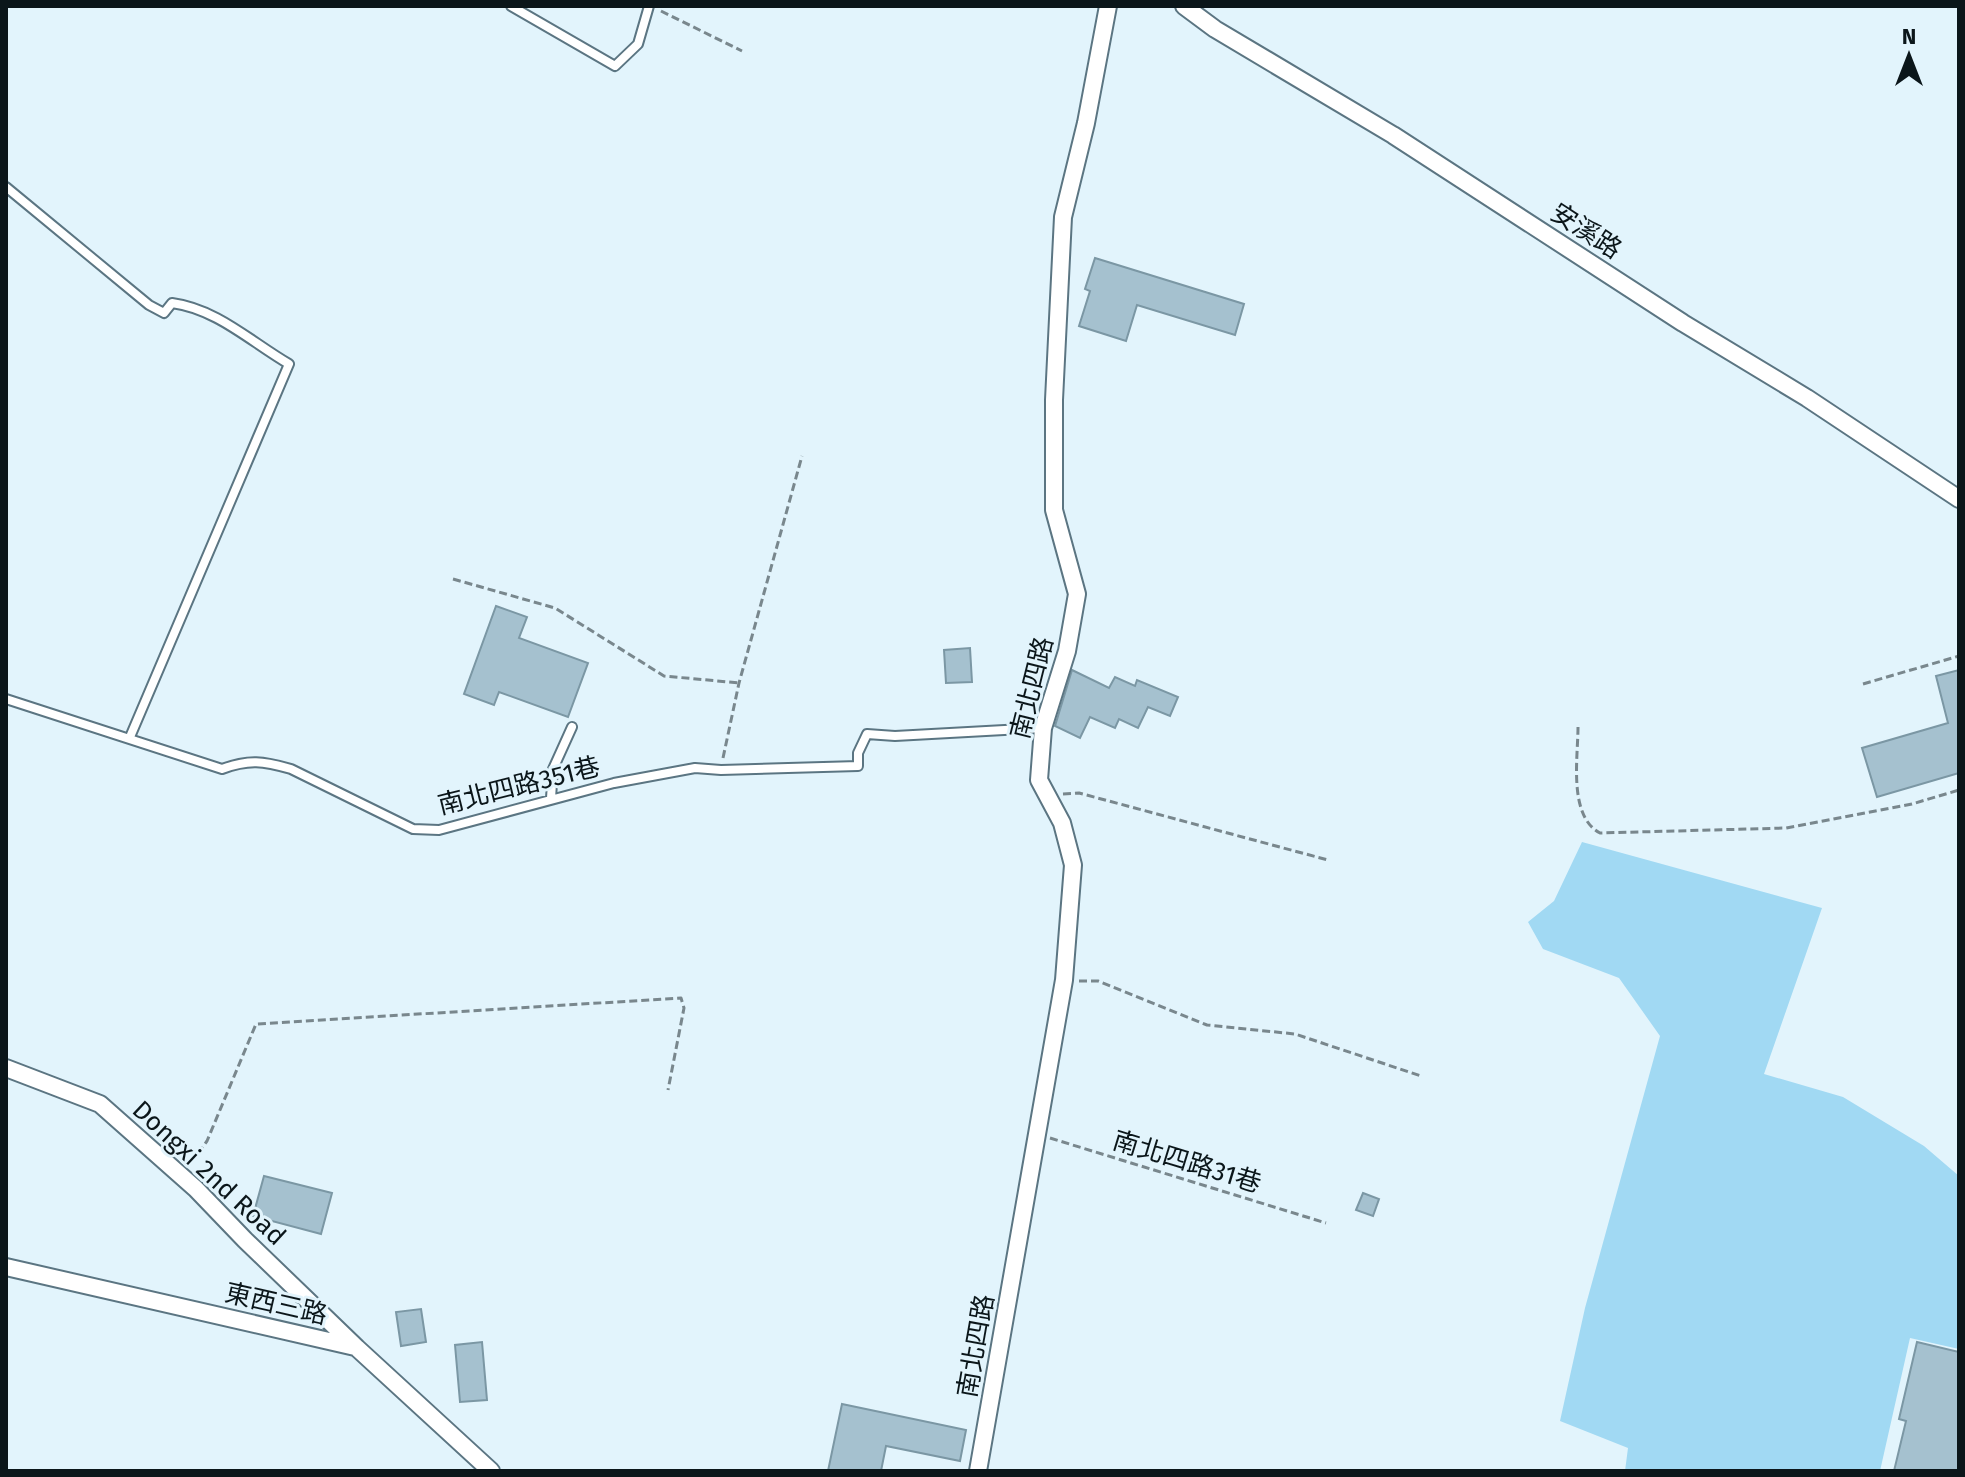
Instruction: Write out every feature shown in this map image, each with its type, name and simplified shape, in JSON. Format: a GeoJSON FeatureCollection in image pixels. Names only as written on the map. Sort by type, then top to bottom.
{"type":"FeatureCollection","features":[{"type":"Feature","properties":{"kind":"street","name":"南北四路"},"geometry":{"type":"LineString","coordinates":[[978,1471],[1064,980],[1073,865],[1062,823],[1039,780],[1043,728],[1067,651],[1077,594],[1054,510],[1054,400],[1063,217],[1086,123],[1108,6]]}},
{"type":"Feature","properties":{"kind":"street","name":"安溪路"},"geometry":{"type":"LineString","coordinates":[[1184,6],[1215,29],[1407,143],[1683,323],[1807,398],[1959,499]]}},
{"type":"Feature","properties":{"kind":"street","name":"Dongxi 2nd Road"},"geometry":{"type":"LineString","coordinates":[[6,1068],[100,1104],[181,1176],[357,1348]]}},
{"type":"Feature","properties":{"kind":"street","name":"東西三路"},"geometry":{"type":"LineString","coordinates":[[6,1267],[357,1348],[491,1471]]}},
{"type":"Feature","properties":{"kind":"lane"},"geometry":{"type":"LineString","coordinates":[[511,6],[615,66],[638,44],[650,6]]}},
{"type":"Feature","properties":{"kind":"lane"},"geometry":{"type":"LineString","coordinates":[[6,187],[149,305],[164,313],[172,303],[195,306],[254,339],[266,351],[289,364],[130,737]]}},
{"type":"Feature","properties":{"kind":"lane","name":"南北四路351巷"},"geometry":{"type":"LineString","coordinates":[[6,699],[222,769],[245,760],[291,769],[413,829],[439,830],[551,798],[695,768],[858,766],[858,753],[867,734],[895,736],[1043,728]]}},
{"type":"Feature","properties":{"kind":"lane"},"geometry":{"type":"LineString","coordinates":[[551,798],[553,769],[572,727]]}},
{"type":"Feature","properties":{"kind":"path"},"geometry":{"type":"LineString","coordinates":[[650,6],[742,51]]}},
{"type":"Feature","properties":{"kind":"path"},"geometry":{"type":"LineString","coordinates":[[721,770],[739,683],[802,456]]}},
{"type":"Feature","properties":{"kind":"path"},"geometry":{"type":"LineString","coordinates":[[453,579],[555,608],[664,676],[739,683]]}},
{"type":"Feature","properties":{"kind":"path"},"geometry":{"type":"LineString","coordinates":[[1863,684],[1959,656]]}},
{"type":"Feature","properties":{"kind":"path"},"geometry":{"type":"LineString","coordinates":[[1578,727],[1579,803],[1590,828],[1600,833],[1786,828],[1912,804],[1959,790]]}},
{"type":"Feature","properties":{"kind":"path"},"geometry":{"type":"LineString","coordinates":[[1047,795],[1079,793],[1328,860]]}},
{"type":"Feature","properties":{"kind":"path"},"geometry":{"type":"LineString","coordinates":[[1064,980],[1098,981],[1207,1025],[1295,1034],[1421,1076]]}},
{"type":"Feature","properties":{"kind":"path"},"geometry":{"type":"LineString","coordinates":[[181,1176],[207,1141],[256,1024],[681,998],[684,1008],[668,1090]]}},
{"type":"Feature","properties":{"kind":"path","name":"南北四路31巷"},"geometry":{"type":"LineString","coordinates":[[1037,1134],[1326,1223]]}},
{"type":"Feature","properties":{"kind":"shaded area"},"geometry":{"type":"Polygon","coordinates":[[[1582,842],[1822,908],[1764,1074],[1843,1097],[1924,1146],[1959,1176],[1959,1349],[1910,1338],[1880,1471],[1625,1471],[1628,1448],[1560,1421],[1585,1308],[1660,1036],[1619,978],[1543,949],[1528,922],[1554,901],[1582,842]]]}},
{"type":"Feature","properties":{"kind":"building"},"geometry":{"type":"Polygon","coordinates":[[[1095,258],[1244,304],[1235,335],[1137,305],[1126,341],[1079,326],[1090,291],[1085,289],[1095,258]]]}},
{"type":"Feature","properties":{"kind":"building"},"geometry":{"type":"Polygon","coordinates":[[[496,606],[527,617],[519,638],[588,663],[568,717],[499,692],[494,705],[464,694],[496,606]]]}},
{"type":"Feature","properties":{"kind":"building"},"geometry":{"type":"Polygon","coordinates":[[[970,648],[972,682],[946,683],[944,650],[970,648]]]}},
{"type":"Feature","properties":{"kind":"building"},"geometry":{"type":"Polygon","coordinates":[[[1072,670],[1109,688],[1115,677],[1135,686],[1137,680],[1178,697],[1170,716],[1148,707],[1138,728],[1119,719],[1115,728],[1090,717],[1080,738],[1055,726],[1072,670]]]}},
{"type":"Feature","properties":{"kind":"building"},"geometry":{"type":"Polygon","coordinates":[[[1959,670],[1959,773],[1877,797],[1862,748],[1948,723],[1936,676],[1959,670]]]}},
{"type":"Feature","properties":{"kind":"building"},"geometry":{"type":"Polygon","coordinates":[[[264,1176],[332,1193],[321,1234],[253,1216],[264,1176]]]}},
{"type":"Feature","properties":{"kind":"building"},"geometry":{"type":"Polygon","coordinates":[[[1363,1193],[1379,1199],[1373,1216],[1356,1210],[1363,1193]]]}},
{"type":"Feature","properties":{"kind":"building"},"geometry":{"type":"Polygon","coordinates":[[[421,1309],[426,1342],[401,1346],[396,1312],[421,1309]]]}},
{"type":"Feature","properties":{"kind":"building"},"geometry":{"type":"Polygon","coordinates":[[[482,1342],[487,1400],[460,1402],[455,1345],[482,1342]]]}},
{"type":"Feature","properties":{"kind":"building"},"geometry":{"type":"Polygon","coordinates":[[[1917,1342],[1959,1352],[1959,1471],[1894,1471],[1906,1421],[1899,1419],[1917,1342]]]}},
{"type":"Feature","properties":{"kind":"building"},"geometry":{"type":"Polygon","coordinates":[[[842,1404],[966,1430],[960,1461],[886,1446],[881,1471],[828,1471],[842,1404]]]}}]}
